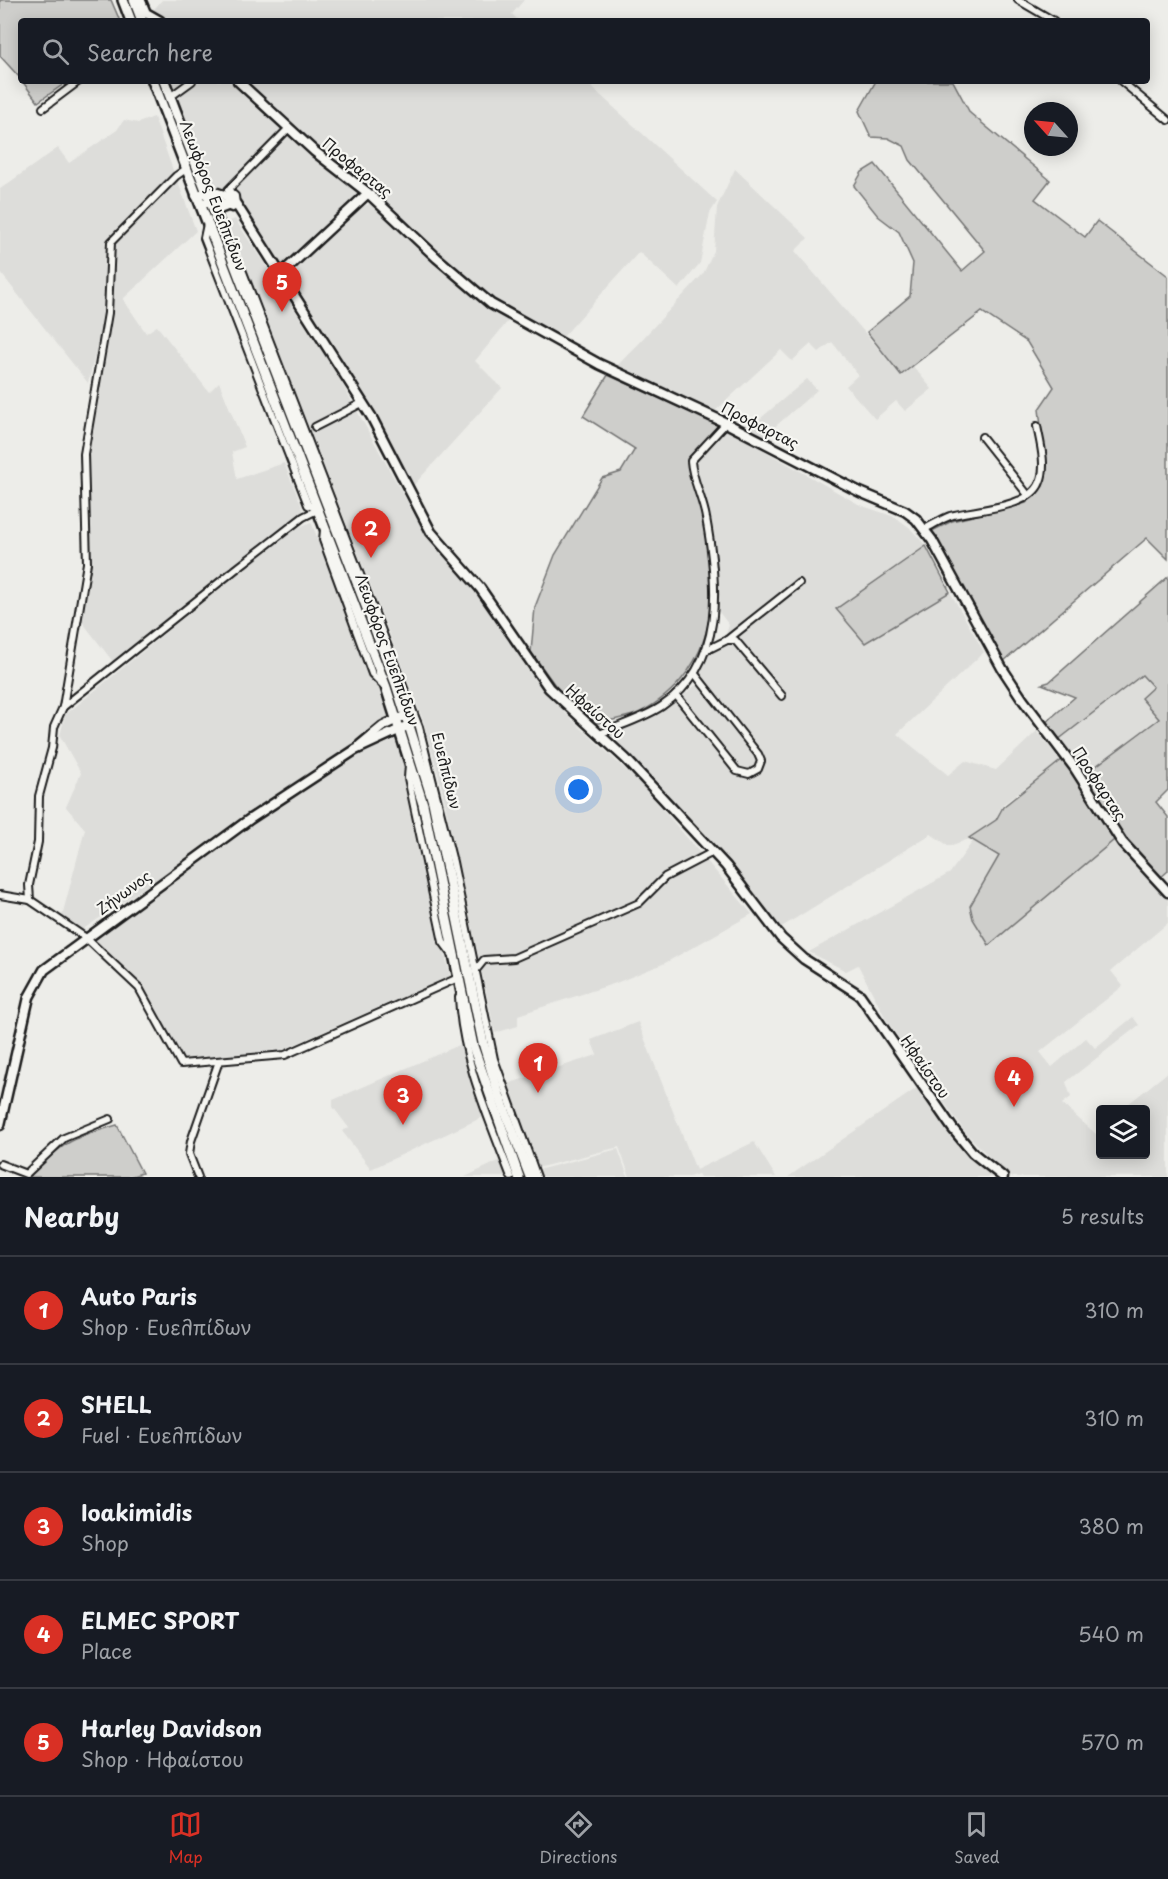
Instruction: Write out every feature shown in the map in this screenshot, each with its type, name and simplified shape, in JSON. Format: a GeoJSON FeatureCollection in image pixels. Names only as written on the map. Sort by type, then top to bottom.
{"type":"FeatureCollection","features":[{"type":"Feature","properties":{"kind":"main road"},"geometry":{"type":"LineString","coordinates":[[123,0],[130,18]]}},
{"type":"Feature","properties":{"kind":"main road"},"geometry":{"type":"LineString","coordinates":[[138,1],[141,18]]}},
{"type":"Feature","properties":{"kind":"main road","name":"Λεωφόρος Ευελπίδων"},"geometry":{"type":"LineString","coordinates":[[154,84],[186,169],[202,201],[215,217],[291,404],[324,490],[386,687],[401,716]]}},
{"type":"Feature","properties":{"kind":"main road","name":"Λεωφόρος Ευελπίδων"},"geometry":{"type":"LineString","coordinates":[[165,84],[204,187],[202,201],[207,223],[317,510],[356,596],[386,650],[401,716],[426,776],[449,863],[483,1043],[519,1138],[530,1177]]}},
{"type":"Feature","properties":{"kind":"main road"},"geometry":{"type":"LineString","coordinates":[[215,217],[218,209],[234,207]]}},
{"type":"Feature","properties":{"kind":"main road","name":"Λεωφόρος Ευελπίδων"},"geometry":{"type":"LineString","coordinates":[[405,727],[410,757],[430,835],[458,978],[482,1076],[509,1163],[519,1177]]}},
{"type":"Feature","properties":{"kind":"street"},"geometry":{"type":"LineString","coordinates":[[1018,0],[1049,18]]}},
{"type":"Feature","properties":{"kind":"street"},"geometry":{"type":"LineString","coordinates":[[138,1],[146,13],[155,18]]}},
{"type":"Feature","properties":{"kind":"street"},"geometry":{"type":"LineString","coordinates":[[43,108],[75,84]]}},
{"type":"Feature","properties":{"kind":"street"},"geometry":{"type":"LineString","coordinates":[[170,97],[188,84]]}},
{"type":"Feature","properties":{"kind":"street","name":"Προφαρτας"},"geometry":{"type":"LineString","coordinates":[[241,84],[289,128],[368,193],[436,258],[491,304],[599,364],[726,423],[860,492],[905,511],[925,529],[1002,668],[1023,700],[1074,767],[1122,842],[1168,892]]}},
{"type":"Feature","properties":{"kind":"street"},"geometry":{"type":"LineString","coordinates":[[1125,84],[1168,120]]}},
{"type":"Feature","properties":{"kind":"street"},"geometry":{"type":"LineString","coordinates":[[234,207],[235,196],[228,190],[289,128]]}},
{"type":"Feature","properties":{"kind":"street"},"geometry":{"type":"LineString","coordinates":[[30,900],[29,885],[38,842],[39,796],[52,748],[54,727],[63,706],[87,563],[84,454],[108,313],[111,242],[176,176],[186,169]]}},
{"type":"Feature","properties":{"kind":"street"},"geometry":{"type":"LineString","coordinates":[[204,187],[219,193],[234,207]]}},
{"type":"Feature","properties":{"kind":"street"},"geometry":{"type":"LineString","coordinates":[[280,275],[368,193]]}},
{"type":"Feature","properties":{"kind":"street"},"geometry":{"type":"LineString","coordinates":[[202,201],[215,200],[234,207]]}},
{"type":"Feature","properties":{"kind":"street","name":"Ηφαίστου"},"geometry":{"type":"LineString","coordinates":[[234,207],[362,403],[431,532],[476,582],[549,688],[600,734],[713,852],[742,885],[781,938],[804,958],[850,986],[862,997],[955,1132],[974,1153],[1003,1177]]}},
{"type":"Feature","properties":{"kind":"street"},"geometry":{"type":"LineString","coordinates":[[315,427],[362,403]]}},
{"type":"Feature","properties":{"kind":"street"},"geometry":{"type":"LineString","coordinates":[[600,734],[654,711],[676,695],[695,674],[707,651],[716,599],[714,569],[702,499],[691,461],[726,423]]}},
{"type":"Feature","properties":{"kind":"street"},"geometry":{"type":"LineString","coordinates":[[925,529],[949,516],[1012,503],[1028,495],[1040,483],[1043,464],[1037,426]]}},
{"type":"Feature","properties":{"kind":"street"},"geometry":{"type":"LineString","coordinates":[[982,437],[1028,495]]}},
{"type":"Feature","properties":{"kind":"street"},"geometry":{"type":"LineString","coordinates":[[63,706],[236,568],[303,517],[317,510]]}},
{"type":"Feature","properties":{"kind":"street"},"geometry":{"type":"LineString","coordinates":[[707,651],[727,639],[799,584]]}},
{"type":"Feature","properties":{"kind":"street"},"geometry":{"type":"LineString","coordinates":[[727,639],[735,640],[742,647],[782,696]]}},
{"type":"Feature","properties":{"kind":"street","name":"Ευελπίδων"},"geometry":{"type":"LineString","coordinates":[[386,650],[429,759],[449,863],[494,1059],[519,1138],[537,1177]]}},
{"type":"Feature","properties":{"kind":"street"},"geometry":{"type":"LineString","coordinates":[[676,695],[737,771],[749,774],[758,769],[761,760],[758,754],[695,674]]}},
{"type":"Feature","properties":{"kind":"street"},"geometry":{"type":"LineString","coordinates":[[355,750],[376,731],[401,716]]}},
{"type":"Feature","properties":{"kind":"street"},"geometry":{"type":"LineString","coordinates":[[355,750],[405,727]]}},
{"type":"Feature","properties":{"kind":"street","name":"Ζήνωνος"},"geometry":{"type":"LineString","coordinates":[[0,1125],[29,997],[44,970],[233,831],[355,750]]}},
{"type":"Feature","properties":{"kind":"street"},"geometry":{"type":"LineString","coordinates":[[475,971],[484,960],[514,958],[639,903],[665,877],[713,852]]}},
{"type":"Feature","properties":{"kind":"street"},"geometry":{"type":"LineString","coordinates":[[0,895],[30,900],[86,938],[138,988],[181,1064],[285,1055],[458,978]]}},
{"type":"Feature","properties":{"kind":"street"},"geometry":{"type":"LineString","coordinates":[[198,1177],[189,1154],[191,1141],[219,1061]]}},
{"type":"Feature","properties":{"kind":"street"},"geometry":{"type":"LineString","coordinates":[[0,1164],[26,1174],[64,1138],[110,1119]]}},
{"type":"Feature","properties":{"kind":"street"},"geometry":{"type":"LineString","coordinates":[[509,1163],[511,1177]]}},
{"type":"Feature","properties":{"kind":"shaded area"},"geometry":{"type":"Polygon","coordinates":[[[0,0],[111,0],[119,18],[18,18],[18,76],[0,56],[0,0]]]}},
{"type":"Feature","properties":{"kind":"shaded area"},"geometry":{"type":"Polygon","coordinates":[[[162,0],[524,0],[512,14],[516,18],[160,18],[151,13],[162,0]]]}},
{"type":"Feature","properties":{"kind":"shaded area"},"geometry":{"type":"Polygon","coordinates":[[[24,84],[64,84],[38,102],[24,84]]]}},
{"type":"Feature","properties":{"kind":"shaded area"},"geometry":{"type":"Polygon","coordinates":[[[173,84],[235,84],[294,141],[359,193],[283,267],[240,201],[227,191],[209,186],[173,84]]]}},
{"type":"Feature","properties":{"kind":"shaded area"},"geometry":{"type":"Polygon","coordinates":[[[245,84],[588,84],[717,202],[710,213],[700,263],[679,289],[639,252],[562,338],[492,302],[437,255],[406,221],[316,150],[245,84]]]}},
{"type":"Feature","properties":{"kind":"shaded area"},"geometry":{"type":"Polygon","coordinates":[[[874,84],[955,84],[970,113],[1050,180],[1035,199],[1085,237],[1097,221],[1168,276],[1168,559],[1147,538],[1004,661],[1004,665],[930,532],[952,521],[1026,503],[1043,486],[1045,461],[1039,409],[1054,387],[1027,342],[982,312],[901,375],[867,332],[910,296],[913,263],[899,232],[878,216],[854,186],[862,172],[875,164],[962,271],[985,251],[910,160],[904,146],[888,138],[871,137],[859,111],[874,84]]]}},
{"type":"Feature","properties":{"kind":"shaded area"},"geometry":{"type":"Polygon","coordinates":[[[154,117],[174,173],[109,243],[104,319],[88,383],[0,272],[0,189],[58,148],[69,163],[117,130],[124,120],[138,123],[154,117]]]}},
{"type":"Feature","properties":{"kind":"shaded area"},"geometry":{"type":"Polygon","coordinates":[[[735,169],[808,238],[795,251],[901,375],[912,365],[932,389],[905,411],[896,401],[875,419],[846,386],[858,375],[832,342],[819,352],[811,344],[792,361],[781,350],[714,412],[618,370],[618,365],[703,274],[714,251],[717,207],[735,169]]]}},
{"type":"Feature","properties":{"kind":"shaded area"},"geometry":{"type":"Polygon","coordinates":[[[172,182],[178,182],[196,231],[123,299],[146,333],[157,326],[209,392],[219,382],[245,447],[232,452],[237,479],[284,463],[305,514],[114,663],[80,619],[89,560],[87,447],[99,373],[113,243],[172,182]]]}},
{"type":"Feature","properties":{"kind":"shaded area"},"geometry":{"type":"Polygon","coordinates":[[[372,203],[383,209],[457,283],[489,309],[509,320],[475,361],[502,388],[412,487],[371,405],[289,274],[364,206],[372,203]]]}},
{"type":"Feature","properties":{"kind":"shaded area"},"geometry":{"type":"Polygon","coordinates":[[[235,219],[335,371],[425,534],[487,606],[533,678],[565,713],[642,785],[752,914],[665,963],[616,983],[518,1015],[518,1026],[495,1033],[440,781],[423,720],[243,259],[225,223],[235,219]]]}},
{"type":"Feature","properties":{"kind":"shaded area"},"geometry":{"type":"Polygon","coordinates":[[[608,375],[719,425],[688,459],[708,544],[711,573],[711,602],[707,629],[697,656],[681,680],[653,705],[633,715],[593,724],[560,692],[531,652],[535,607],[555,555],[602,478],[621,472],[635,449],[583,416],[608,375]]]}},
{"type":"Feature","properties":{"kind":"shaded area"},"geometry":{"type":"Polygon","coordinates":[[[807,379],[817,390],[762,438],[748,429],[807,379]]]}},
{"type":"Feature","properties":{"kind":"shaded area"},"geometry":{"type":"Polygon","coordinates":[[[726,429],[860,505],[895,517],[909,527],[926,546],[836,609],[866,643],[950,592],[984,652],[897,734],[948,775],[965,761],[996,770],[1037,731],[1061,761],[1002,805],[995,821],[969,839],[949,846],[931,834],[780,928],[750,886],[615,744],[618,731],[646,720],[674,703],[702,680],[698,674],[710,653],[722,647],[729,625],[719,612],[719,576],[704,496],[693,465],[694,459],[726,429]]]}},
{"type":"Feature","properties":{"kind":"shaded area"},"geometry":{"type":"Polygon","coordinates":[[[311,522],[388,711],[387,718],[354,744],[79,932],[62,916],[85,829],[66,807],[81,773],[60,736],[65,715],[290,531],[311,522]]]}},
{"type":"Feature","properties":{"kind":"shaded area"},"geometry":{"type":"Polygon","coordinates":[[[926,546],[950,592],[865,643],[836,609],[926,546]]]}},
{"type":"Feature","properties":{"kind":"shaded area"},"geometry":{"type":"Polygon","coordinates":[[[1168,577],[1168,790],[1156,802],[1168,817],[1168,871],[1159,879],[1132,850],[1084,775],[1159,719],[1141,698],[1153,687],[1142,675],[1058,740],[1044,724],[1075,697],[1042,684],[1049,682],[1168,577]]]}},
{"type":"Feature","properties":{"kind":"shaded area"},"geometry":{"type":"Polygon","coordinates":[[[1142,675],[1154,687],[1159,719],[1084,775],[1058,740],[1142,675]]]}},
{"type":"Feature","properties":{"kind":"shaded area"},"geometry":{"type":"Polygon","coordinates":[[[397,739],[450,976],[282,1050],[184,1059],[140,987],[91,940],[340,762],[397,739]]]}},
{"type":"Feature","properties":{"kind":"shaded area"},"geometry":{"type":"Polygon","coordinates":[[[1063,759],[1114,840],[989,945],[973,919],[970,906],[999,856],[969,838],[996,820],[1003,807],[1063,759]]]}},
{"type":"Feature","properties":{"kind":"shaded area"},"geometry":{"type":"Polygon","coordinates":[[[1114,840],[1142,874],[1168,897],[1168,923],[1111,971],[1123,986],[1040,1052],[1052,1067],[1086,1038],[1095,1048],[1133,1017],[1139,1025],[1066,1082],[1071,1097],[1062,1104],[1096,1134],[1096,1159],[1150,1159],[1150,1105],[1127,1105],[1168,1072],[1168,1177],[1009,1177],[965,1132],[887,1021],[858,965],[846,971],[809,952],[950,873],[973,841],[1000,856],[970,906],[973,919],[989,944],[1114,840]]]}},
{"type":"Feature","properties":{"kind":"shaded area"},"geometry":{"type":"Polygon","coordinates":[[[638,1022],[696,1170],[754,1142],[776,1177],[700,1177],[698,1174],[689,1177],[630,1177],[619,1147],[537,1168],[512,1106],[507,1084],[597,1055],[591,1040],[638,1022]]]}},
{"type":"Feature","properties":{"kind":"shaded area"},"geometry":{"type":"Polygon","coordinates":[[[464,1043],[483,1117],[371,1169],[342,1131],[349,1128],[333,1107],[333,1100],[464,1043]]]}},
{"type":"Feature","properties":{"kind":"shaded area"},"geometry":{"type":"Polygon","coordinates":[[[917,1088],[952,1139],[992,1177],[788,1177],[917,1088]]]}},
{"type":"Feature","properties":{"kind":"shaded area"},"geometry":{"type":"Polygon","coordinates":[[[117,1125],[142,1173],[129,1177],[29,1177],[50,1156],[68,1143],[117,1125]]]}},
{"type":"Feature","properties":{"kind":"shaded area"},"geometry":{"type":"Polygon","coordinates":[[[618,1149],[628,1177],[541,1177],[538,1170],[618,1149]]]}},
{"type":"Feature","properties":{"kind":"shaded area"},"geometry":{"type":"Polygon","coordinates":[[[501,1160],[508,1177],[465,1177],[501,1160]]]}},
{"type":"Feature","properties":{"kind":"place","name":"Harley Davidson"},"geometry":{"type":"Point","coordinates":[282,312]}},
{"type":"Feature","properties":{"kind":"place","name":"SHELL"},"geometry":{"type":"Point","coordinates":[371,558]}},
{"type":"Feature","properties":{"kind":"place","name":"Auto Paris"},"geometry":{"type":"Point","coordinates":[538,1093]}},
{"type":"Feature","properties":{"kind":"place","name":"ELMEC SPORT"},"geometry":{"type":"Point","coordinates":[1014,1107]}},
{"type":"Feature","properties":{"kind":"place","name":"Ioakimidis"},"geometry":{"type":"Point","coordinates":[403,1125]}}]}
